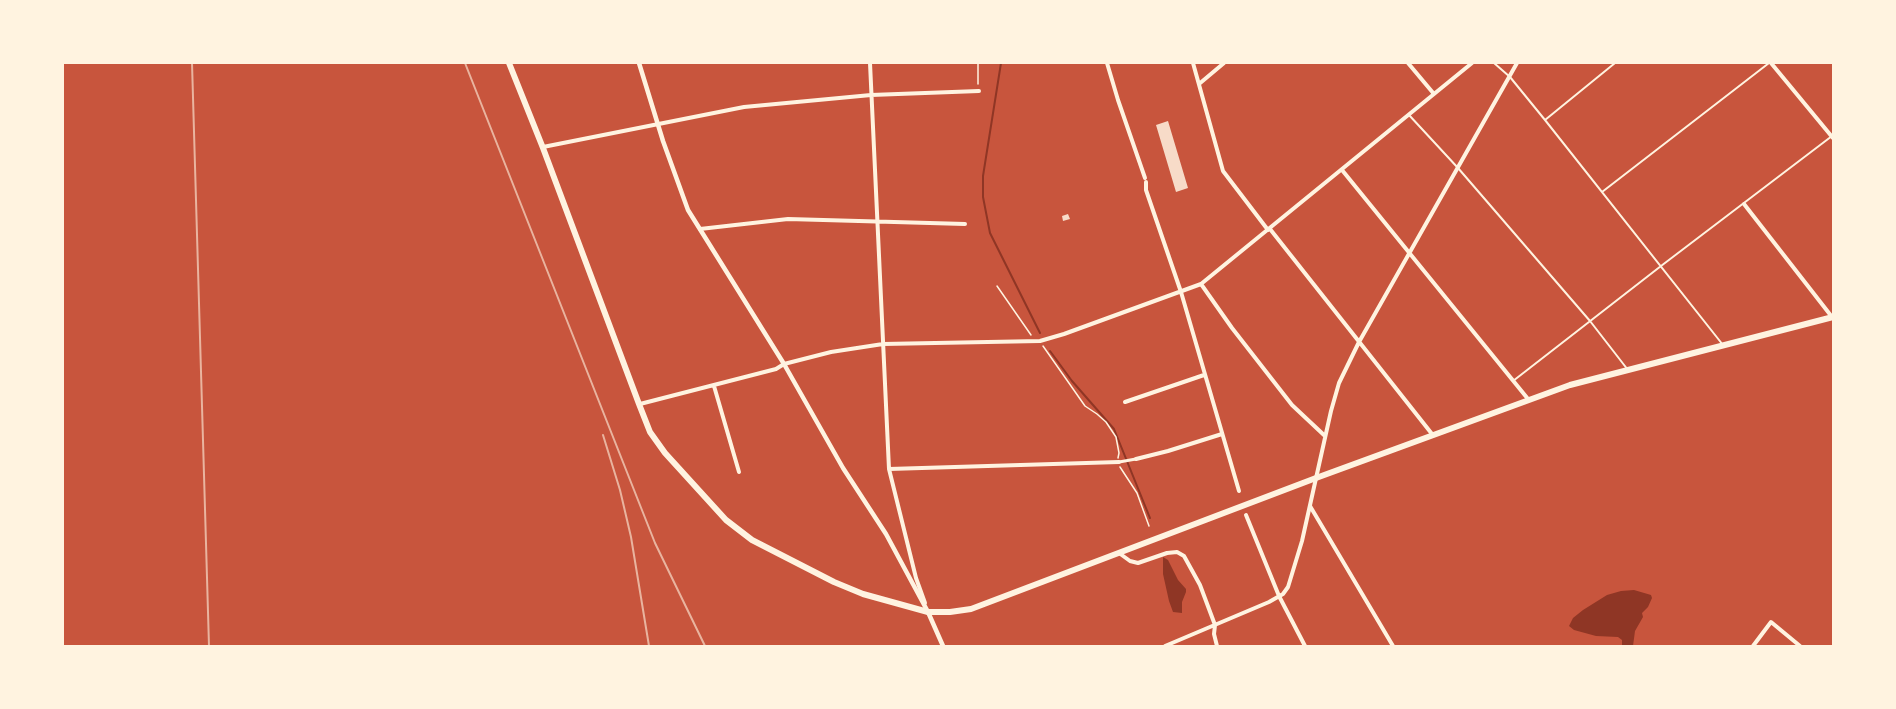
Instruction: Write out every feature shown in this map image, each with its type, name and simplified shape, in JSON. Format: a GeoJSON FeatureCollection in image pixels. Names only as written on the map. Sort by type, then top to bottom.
{"type":"FeatureCollection","features":[{"type":"Feature","properties":{"kind":"main road"},"geometry":{"type":"LineString","coordinates":[[509,63],[650,432],[665,453],[726,520],[752,540],[844,586],[928,612],[971,609],[1432,434],[1570,385],[1833,317]]}},
{"type":"Feature","properties":{"kind":"street"},"geometry":{"type":"LineString","coordinates":[[639,63],[657,123],[688,210],[784,364],[843,468],[886,534],[928,612]]}},
{"type":"Feature","properties":{"kind":"street"},"geometry":{"type":"LineString","coordinates":[[870,63],[889,469],[916,578],[943,646]]}},
{"type":"Feature","properties":{"kind":"street"},"geometry":{"type":"LineString","coordinates":[[1107,63],[1146,180],[1149,201],[1181,292],[1239,491]]}},
{"type":"Feature","properties":{"kind":"street"},"geometry":{"type":"LineString","coordinates":[[1193,63],[1223,171],[1432,434]]}},
{"type":"Feature","properties":{"kind":"street"},"geometry":{"type":"LineString","coordinates":[[1198,84],[1224,63]]}},
{"type":"Feature","properties":{"kind":"street"},"geometry":{"type":"LineString","coordinates":[[1408,63],[1434,94]]}},
{"type":"Feature","properties":{"kind":"street"},"geometry":{"type":"LineString","coordinates":[[639,404],[714,386],[831,352],[883,344],[1035,341],[1064,334],[1201,284],[1472,63]]}},
{"type":"Feature","properties":{"kind":"street"},"geometry":{"type":"LineString","coordinates":[[1165,646],[1279,596],[1288,587],[1302,541],[1339,383],[1359,342],[1517,63]]}},
{"type":"Feature","properties":{"kind":"street"},"geometry":{"type":"LineString","coordinates":[[1770,63],[1832,137]]}},
{"type":"Feature","properties":{"kind":"street"},"geometry":{"type":"LineString","coordinates":[[543,148],[744,107],[872,94],[979,91]]}},
{"type":"Feature","properties":{"kind":"street"},"geometry":{"type":"LineString","coordinates":[[1342,170],[1528,399]]}},
{"type":"Feature","properties":{"kind":"street"},"geometry":{"type":"LineString","coordinates":[[1744,204],[1833,317]]}},
{"type":"Feature","properties":{"kind":"street"},"geometry":{"type":"LineString","coordinates":[[700,229],[788,219],[964,224]]}},
{"type":"Feature","properties":{"kind":"street"},"geometry":{"type":"LineString","coordinates":[[1201,284],[1292,405],[1325,436]]}},
{"type":"Feature","properties":{"kind":"street"},"geometry":{"type":"LineString","coordinates":[[1125,402],[1204,375]]}},
{"type":"Feature","properties":{"kind":"street"},"geometry":{"type":"LineString","coordinates":[[714,386],[739,472]]}},
{"type":"Feature","properties":{"kind":"street"},"geometry":{"type":"LineString","coordinates":[[889,469],[1118,462],[1168,452],[1222,434]]}},
{"type":"Feature","properties":{"kind":"street"},"geometry":{"type":"LineString","coordinates":[[1310,505],[1393,646]]}},
{"type":"Feature","properties":{"kind":"street"},"geometry":{"type":"LineString","coordinates":[[1246,515],[1279,596],[1305,646]]}},
{"type":"Feature","properties":{"kind":"street"},"geometry":{"type":"LineString","coordinates":[[1119,553],[1130,561],[1138,563],[1167,553],[1180,553],[1184,556],[1196,576],[1215,625],[1214,634],[1217,646]]}},
{"type":"Feature","properties":{"kind":"street"},"geometry":{"type":"LineString","coordinates":[[1753,646],[1771,622],[1800,646]]}},
{"type":"Feature","properties":{"kind":"lane"},"geometry":{"type":"LineString","coordinates":[[1494,63],[1509,77],[1545,120],[1723,345]]}},
{"type":"Feature","properties":{"kind":"lane"},"geometry":{"type":"LineString","coordinates":[[1545,120],[1615,63]]}},
{"type":"Feature","properties":{"kind":"lane"},"geometry":{"type":"LineString","coordinates":[[1602,192],[1770,63]]}},
{"type":"Feature","properties":{"kind":"lane"},"geometry":{"type":"LineString","coordinates":[[1409,115],[1458,168],[1590,321],[1628,370]]}},
{"type":"Feature","properties":{"kind":"lane"},"geometry":{"type":"LineString","coordinates":[[1513,381],[1832,137]]}},
{"type":"Feature","properties":{"kind":"path"},"geometry":{"type":"LineString","coordinates":[[978,63],[979,91]]}},
{"type":"Feature","properties":{"kind":"path"},"geometry":{"type":"LineString","coordinates":[[997,286],[1035,341],[1045,347],[1085,406],[1106,422],[1116,437],[1118,462],[1137,493],[1149,526]]}},
{"type":"Feature","properties":{"kind":"shaded area"},"geometry":{"type":"Polygon","coordinates":[[[1163,557],[1168,560],[1178,580],[1186,589],[1182,602],[1182,613],[1173,612],[1169,601],[1163,574],[1163,557]]]}},
{"type":"Feature","properties":{"kind":"shaded area"},"geometry":{"type":"Polygon","coordinates":[[[1634,590],[1651,595],[1652,598],[1642,613],[1643,617],[1635,631],[1633,646],[1622,646],[1622,640],[1618,637],[1596,636],[1574,630],[1569,626],[1573,618],[1607,595],[1634,590]]]}},
{"type":"Feature","properties":{"kind":"building"},"geometry":{"type":"Polygon","coordinates":[[[1168,121],[1188,188],[1176,192],[1156,125],[1168,121]]]}},
{"type":"Feature","properties":{"kind":"building"},"geometry":{"type":"Polygon","coordinates":[[[1068,214],[1070,219],[1063,221],[1062,216],[1068,214]]]}},
{"type":"Feature","properties":{"kind":"waterway"},"geometry":{"type":"LineString","coordinates":[[1001,63],[983,176],[983,197],[990,233],[1040,333]]}},
{"type":"Feature","properties":{"kind":"waterway"},"geometry":{"type":"LineString","coordinates":[[1050,351],[1072,381],[1114,429],[1150,518]]}},
{"type":"Feature","properties":{"kind":"railway"},"geometry":{"type":"LineString","coordinates":[[192,63],[209,646]]}},
{"type":"Feature","properties":{"kind":"railway"},"geometry":{"type":"LineString","coordinates":[[465,63],[655,543],[705,646]]}},
{"type":"Feature","properties":{"kind":"railway"},"geometry":{"type":"LineString","coordinates":[[603,435],[620,490],[631,537],[649,646]]}}]}
